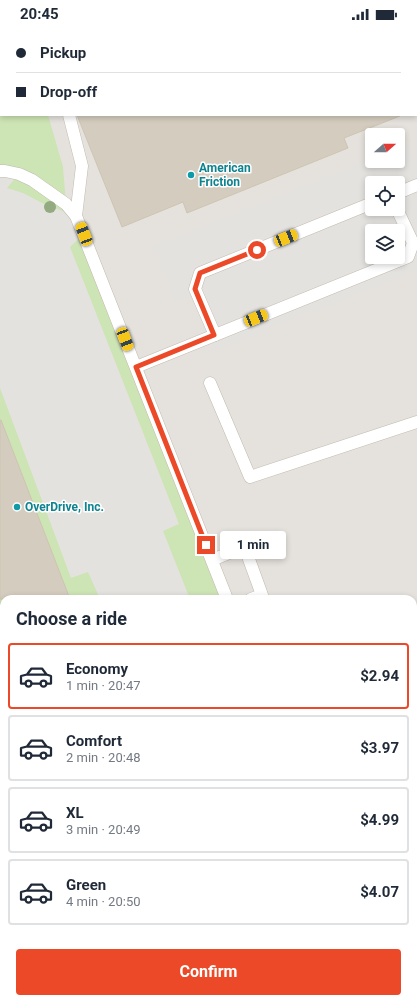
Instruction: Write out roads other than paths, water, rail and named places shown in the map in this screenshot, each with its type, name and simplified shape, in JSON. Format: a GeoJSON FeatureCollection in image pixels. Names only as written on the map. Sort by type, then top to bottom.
{"type":"FeatureCollection","features":[{"type":"Feature","properties":{"kind":"lane"},"geometry":{"type":"LineString","coordinates":[[69,116],[82,166],[76,216]]}},
{"type":"Feature","properties":{"kind":"lane"},"geometry":{"type":"LineString","coordinates":[[0,171],[19,174],[32,180],[66,204],[76,216],[225,595]]}},
{"type":"Feature","properties":{"kind":"lane"},"geometry":{"type":"LineString","coordinates":[[405,190],[417,185]]}},
{"type":"Feature","properties":{"kind":"lane"},"geometry":{"type":"LineString","coordinates":[[214,335],[195,289],[200,273],[365,206]]}},
{"type":"Feature","properties":{"kind":"lane"},"geometry":{"type":"LineString","coordinates":[[136,367],[408,257],[413,244],[400,216]]}},
{"type":"Feature","properties":{"kind":"lane"},"geometry":{"type":"LineString","coordinates":[[210,383],[250,477],[417,422]]}},
{"type":"Feature","properties":{"kind":"lane"},"geometry":{"type":"LineString","coordinates":[[212,560],[239,549],[246,552],[258,595]]}},
{"type":"Feature","properties":{"kind":"place","name":"American Friction"},"geometry":{"type":"Point","coordinates":[191,175]}},
{"type":"Feature","properties":{"kind":"place","name":"OverDrive, Inc."},"geometry":{"type":"Point","coordinates":[17,507]}}]}
